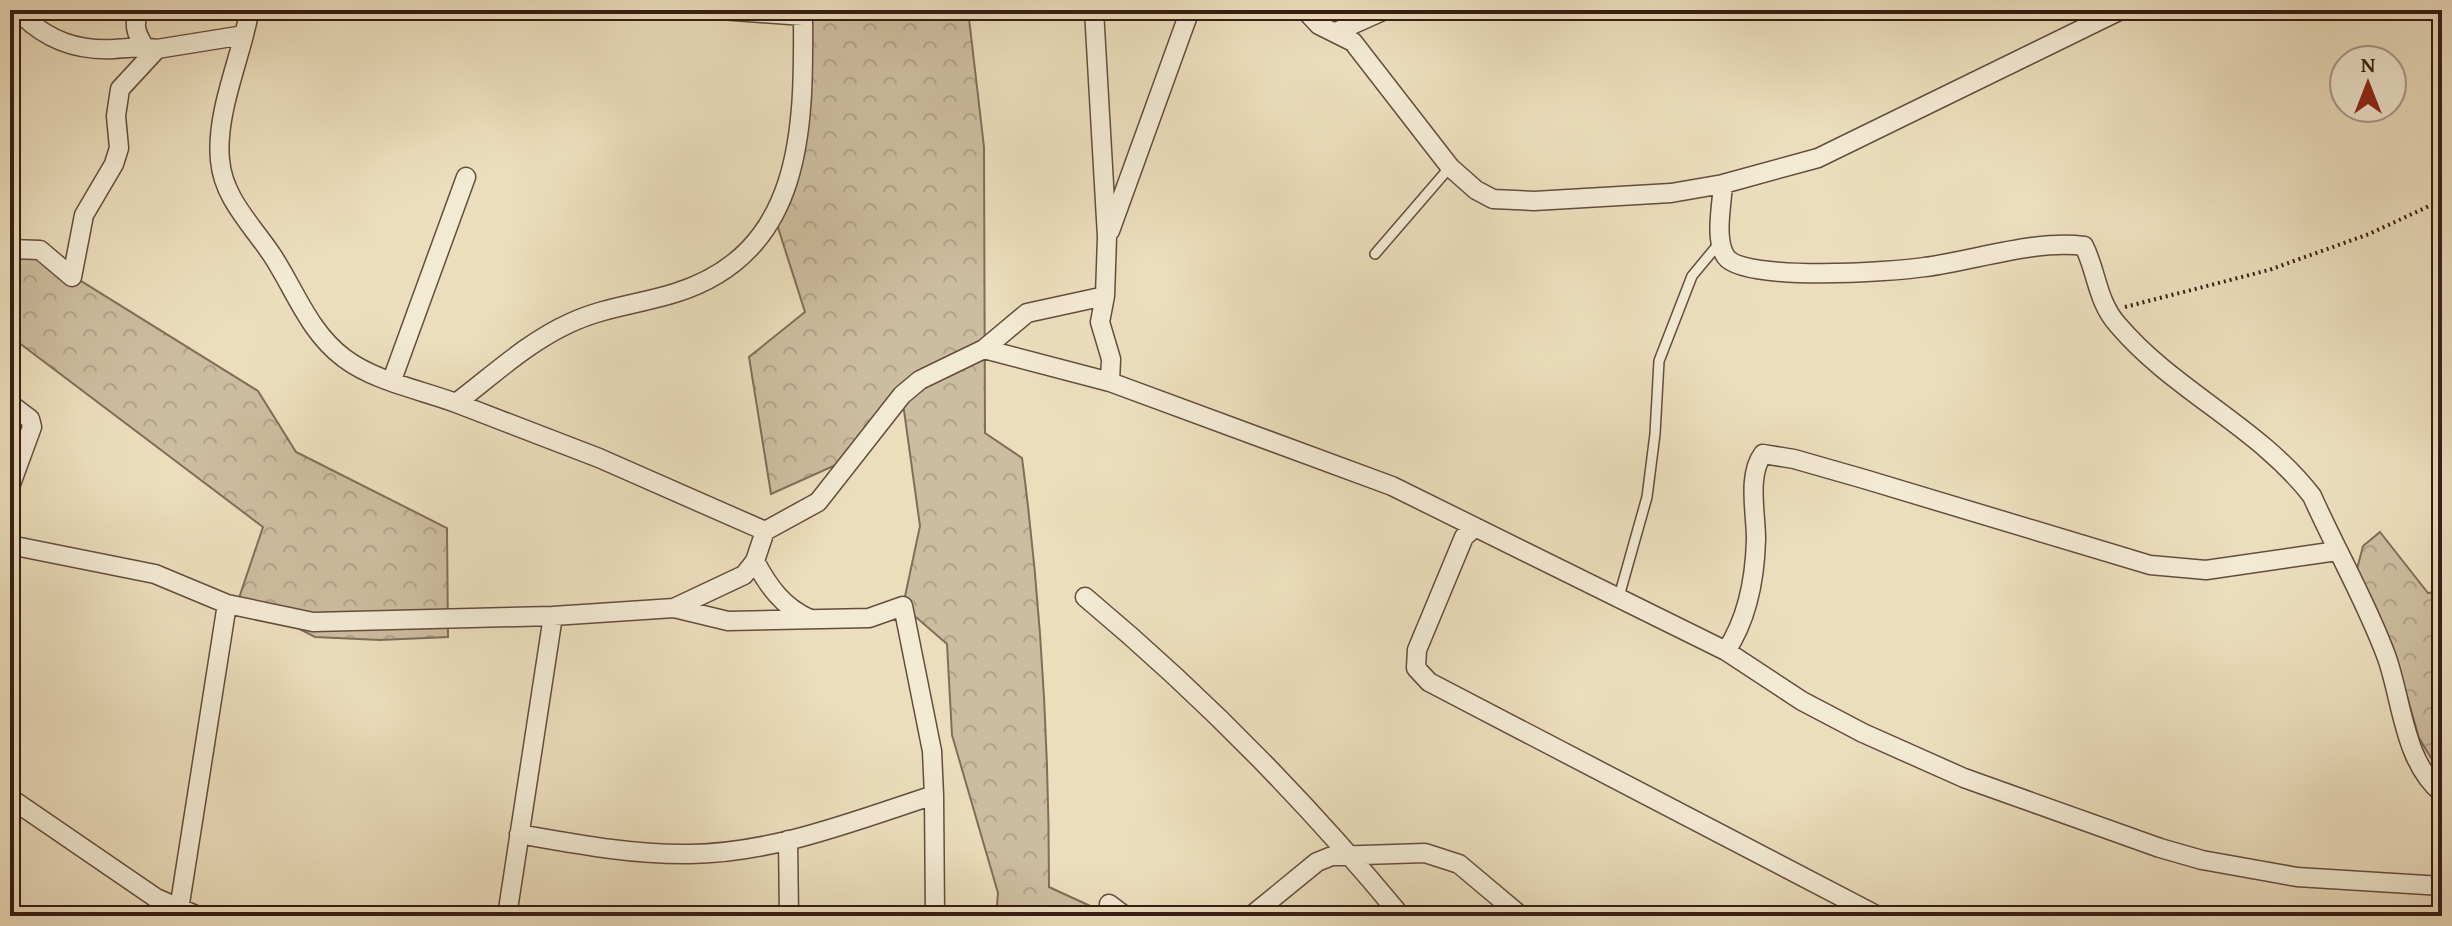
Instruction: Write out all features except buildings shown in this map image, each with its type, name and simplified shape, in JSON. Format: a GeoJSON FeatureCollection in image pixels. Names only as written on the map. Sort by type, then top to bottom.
{"type":"FeatureCollection","features":[{"type":"Feature","properties":{"kind":"street"},"geometry":{"type":"LineString","coordinates":[[26,10],[23,16],[42,34],[61,42],[96,49],[151,48],[244,35]]}},
{"type":"Feature","properties":{"kind":"street"},"geometry":{"type":"LineString","coordinates":[[139,10],[134,21],[136,34],[151,48]]}},
{"type":"Feature","properties":{"kind":"street"},"geometry":{"type":"LineString","coordinates":[[250,10],[220,144],[223,176],[231,196],[271,253],[319,335],[346,360],[599,458],[765,531]]}},
{"type":"Feature","properties":{"kind":"street"},"geometry":{"type":"LineString","coordinates":[[456,403],[545,335],[597,311],[673,294],[698,284],[721,272],[762,234],[786,193],[799,148],[804,103],[803,13],[721,10]]}},
{"type":"Feature","properties":{"kind":"street"},"geometry":{"type":"LineString","coordinates":[[1094,10],[1107,237],[1105,296],[1100,322],[1111,359],[1110,382]]}},
{"type":"Feature","properties":{"kind":"street"},"geometry":{"type":"LineString","coordinates":[[1107,237],[1190,10]]}},
{"type":"Feature","properties":{"kind":"street"},"geometry":{"type":"LineString","coordinates":[[1336,32],[1385,10]]}},
{"type":"Feature","properties":{"kind":"street"},"geometry":{"type":"LineString","coordinates":[[1304,11],[1319,25],[1353,42],[1371,61],[1450,167],[1476,190],[1493,199],[1511,200],[1636,198],[1723,184],[1818,158],[2121,10]]}},
{"type":"Feature","properties":{"kind":"street"},"geometry":{"type":"LineString","coordinates":[[2437,10],[2442,15]]}},
{"type":"Feature","properties":{"kind":"street"},"geometry":{"type":"LineString","coordinates":[[10,249],[40,250],[72,277],[84,215],[114,164],[119,148],[116,116],[120,89],[151,48]]}},
{"type":"Feature","properties":{"kind":"street"},"geometry":{"type":"LineString","coordinates":[[392,380],[466,177]]}},
{"type":"Feature","properties":{"kind":"street"},"geometry":{"type":"LineString","coordinates":[[1723,184],[1721,241],[1724,254],[1731,262],[1747,268],[1812,273],[1925,267],[2046,248],[2084,246],[2107,311],[2136,344],[2295,474],[2312,496],[2386,656],[2405,729],[2419,760],[2442,793]]}},
{"type":"Feature","properties":{"kind":"street"},"geometry":{"type":"LineString","coordinates":[[674,608],[744,575],[755,561],[765,531],[818,502],[902,395],[920,380],[984,349],[1027,313],[1105,296]]}},
{"type":"Feature","properties":{"kind":"street"},"geometry":{"type":"LineString","coordinates":[[984,349],[1110,382],[1392,486],[1726,651],[1802,701],[1863,733],[1988,788],[2202,860],[2297,877],[2442,886]]}},
{"type":"Feature","properties":{"kind":"street"},"geometry":{"type":"LineString","coordinates":[[10,404],[30,419],[32,427],[10,487]]}},
{"type":"Feature","properties":{"kind":"street"},"geometry":{"type":"LineString","coordinates":[[1726,651],[1742,626],[1751,585],[1756,543],[1754,475],[1763,454],[1794,459],[1894,487],[2150,565],[2206,570],[2337,551]]}},
{"type":"Feature","properties":{"kind":"street"},"geometry":{"type":"LineString","coordinates":[[1475,527],[1464,537],[1417,650],[1416,668],[1429,682],[1878,916]]}},
{"type":"Feature","properties":{"kind":"street"},"geometry":{"type":"LineString","coordinates":[[10,545],[155,574],[227,604],[313,622],[553,616],[674,608],[728,621],[812,620],[869,618],[903,606],[932,751],[935,916]]}},
{"type":"Feature","properties":{"kind":"street"},"geometry":{"type":"LineString","coordinates":[[755,561],[768,585],[795,612],[812,620]]}},
{"type":"Feature","properties":{"kind":"street"},"geometry":{"type":"LineString","coordinates":[[1085,597],[1149,651],[1236,733],[1351,856],[1401,916]]}},
{"type":"Feature","properties":{"kind":"street"},"geometry":{"type":"LineString","coordinates":[[179,912],[227,604]]}},
{"type":"Feature","properties":{"kind":"street"},"geometry":{"type":"LineString","coordinates":[[507,916],[553,616]]}},
{"type":"Feature","properties":{"kind":"street"},"geometry":{"type":"LineString","coordinates":[[519,834],[630,851],[690,854],[788,840],[934,795]]}},
{"type":"Feature","properties":{"kind":"street"},"geometry":{"type":"LineString","coordinates":[[10,798],[179,912],[198,916]]}},
{"type":"Feature","properties":{"kind":"street"},"geometry":{"type":"LineString","coordinates":[[788,840],[789,916]]}},
{"type":"Feature","properties":{"kind":"street"},"geometry":{"type":"LineString","coordinates":[[1251,916],[1317,862],[1351,856],[1425,853],[1444,857],[1477,876],[1521,916]]}},
{"type":"Feature","properties":{"kind":"street"},"geometry":{"type":"LineString","coordinates":[[1109,904],[1125,916]]}},
{"type":"Feature","properties":{"kind":"lane"},"geometry":{"type":"LineString","coordinates":[[1375,254],[1450,167]]}},
{"type":"Feature","properties":{"kind":"lane"},"geometry":{"type":"LineString","coordinates":[[1618,600],[1647,497],[1655,434],[1659,361],[1692,276],[1721,241]]}},
{"type":"Feature","properties":{"kind":"path"},"geometry":{"type":"LineString","coordinates":[[2107,311],[2269,270],[2369,234],[2442,200]]}},
{"type":"Feature","properties":{"kind":"green space"},"geometry":{"type":"Polygon","coordinates":[[[803,10],[968,10],[984,147],[985,433],[1022,458],[1043,672],[1049,887],[1112,916],[996,916],[998,893],[952,735],[947,644],[903,606],[920,526],[902,396],[858,455],[771,494],[749,357],[805,312],[774,215],[786,193],[803,10]]]}},
{"type":"Feature","properties":{"kind":"green space"},"geometry":{"type":"Polygon","coordinates":[[[28,248],[258,391],[296,452],[447,528],[448,637],[380,640],[315,637],[239,598],[263,527],[10,336],[10,249],[28,248]]]}},
{"type":"Feature","properties":{"kind":"green space"},"geometry":{"type":"Polygon","coordinates":[[[2380,532],[2428,593],[2442,591],[2442,776],[2419,738],[2393,647],[2356,573],[2363,546],[2380,532]]]}}]}
